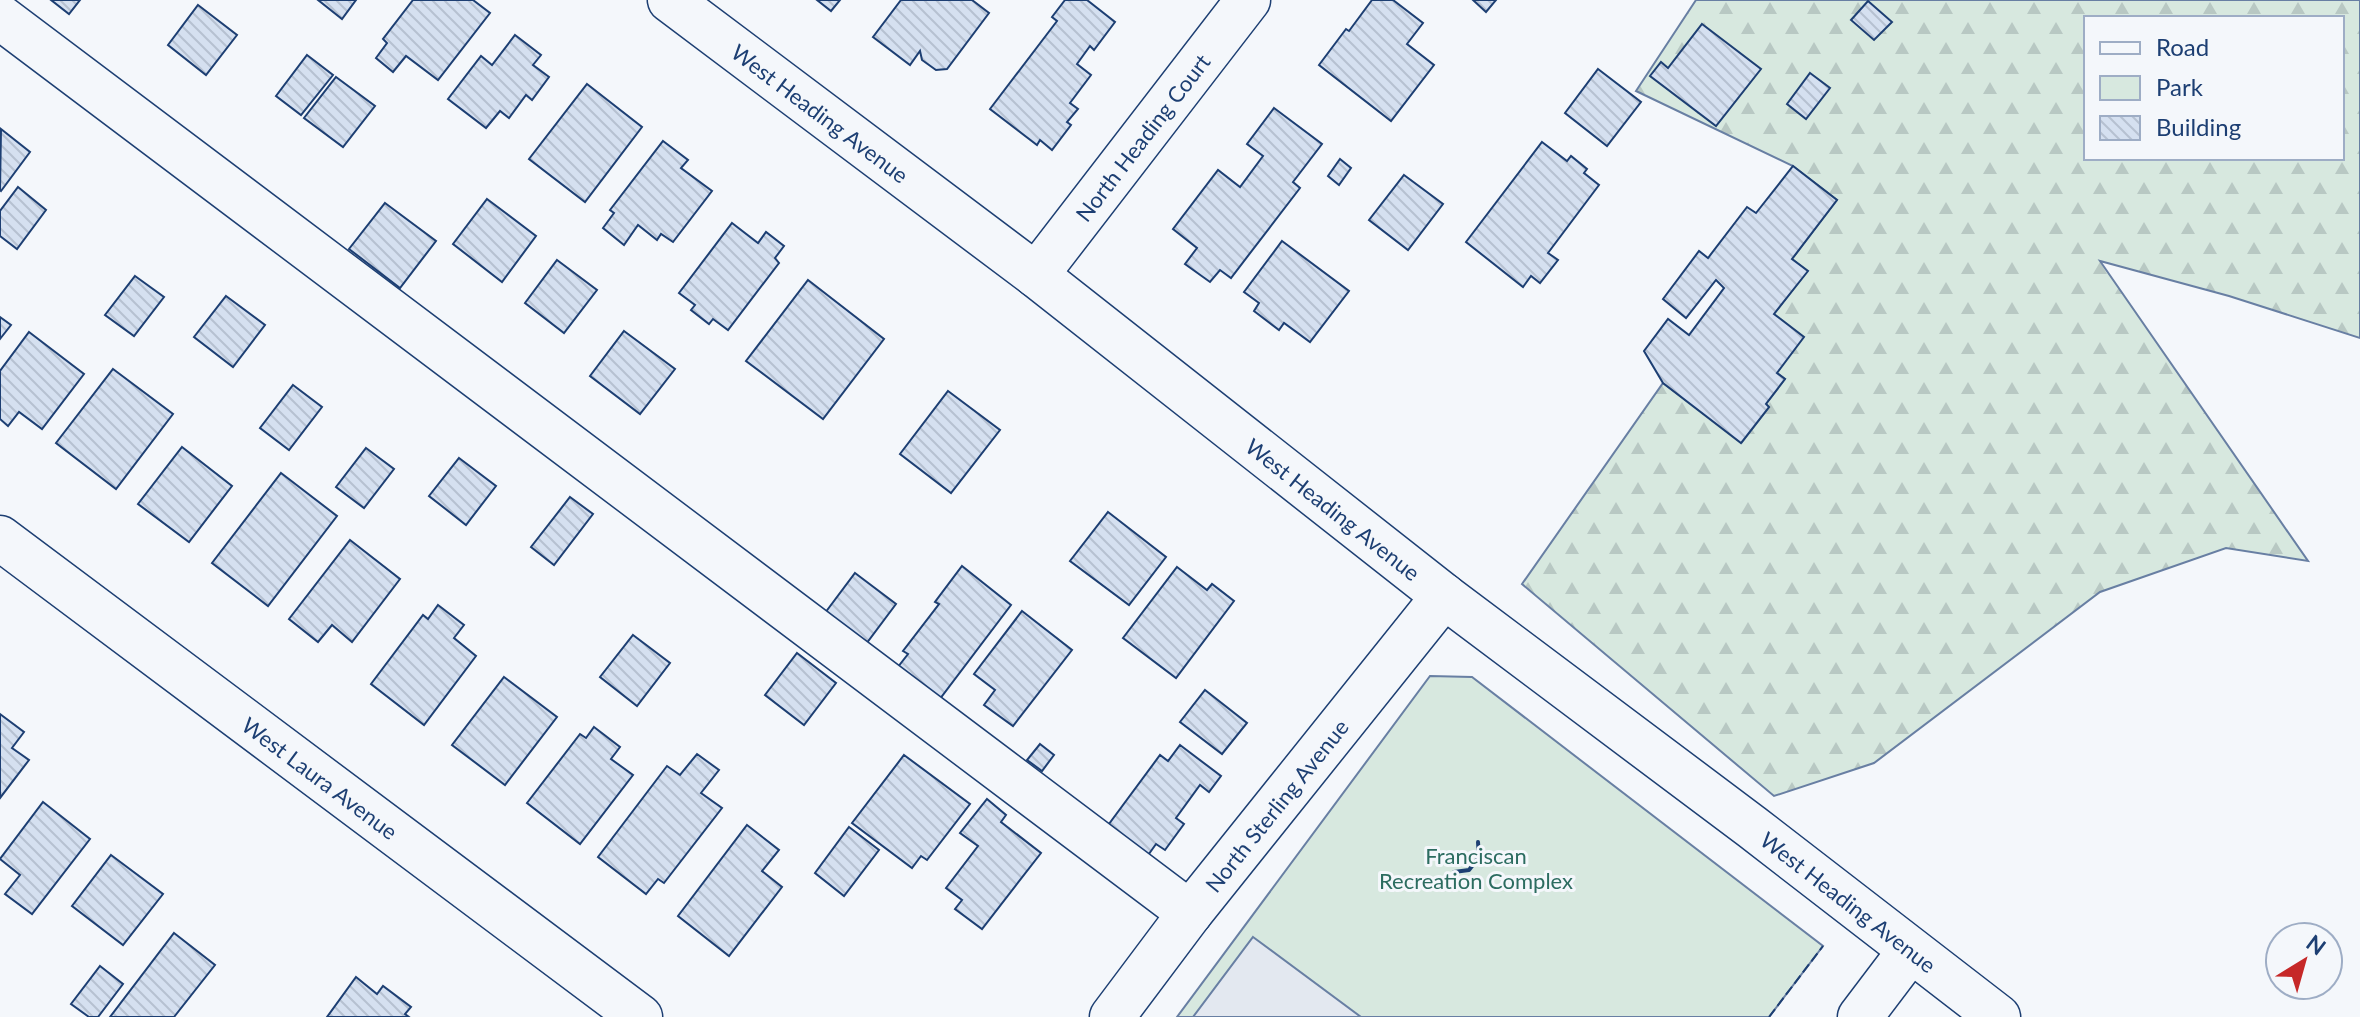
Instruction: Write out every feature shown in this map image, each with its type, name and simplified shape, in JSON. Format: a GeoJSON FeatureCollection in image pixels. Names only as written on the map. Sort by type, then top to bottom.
{"type":"FeatureCollection","features":[{"type":"Feature","properties":{"kind":"street","name":"West Heading Avenue"},"geometry":{"type":"LineString","coordinates":[[671,0],[1036,275],[1444,596],[1752,827],[1998,1017]]}},
{"type":"Feature","properties":{"kind":"street","name":"North Heading Court"},"geometry":{"type":"LineString","coordinates":[[1036,275],[1248,0]]}},
{"type":"Feature","properties":{"kind":"street"},"geometry":{"type":"LineString","coordinates":[[0,17],[1190,913]]}},
{"type":"Feature","properties":{"kind":"street","name":"West Laura Avenue"},"geometry":{"type":"LineString","coordinates":[[0,538],[640,1017]]}},
{"type":"Feature","properties":{"kind":"street","name":"North Sterling Avenue"},"geometry":{"type":"LineString","coordinates":[[1112,1017],[1190,913],[1444,596]]}},
{"type":"Feature","properties":{"kind":"street"},"geometry":{"type":"LineString","coordinates":[[1860,1017],[1910,951]]}},
{"type":"Feature","properties":{"kind":"green space"},"geometry":{"type":"Polygon","coordinates":[[[1696,0],[2360,0],[2360,338],[2229,296],[2100,261],[2308,561],[2226,548],[2100,592],[1874,763],[1774,796],[1522,584],[1663,383],[1742,442],[1769,407],[1766,404],[1785,379],[1777,373],[1774,314],[1807,271],[1792,259],[1837,200],[1793,166],[1636,91],[1696,0]]]}},
{"type":"Feature","properties":{"kind":"green space","name":"Franciscan Recreation Complex"},"geometry":{"type":"Polygon","coordinates":[[[1430,676],[1472,677],[1823,946],[1769,1017],[1177,1017],[1430,676]]]}},
{"type":"Feature","properties":{"kind":"shaded area"},"geometry":{"type":"Polygon","coordinates":[[[1253,937],[1361,1017],[1193,1017],[1253,937]]]}},
{"type":"Feature","properties":{"kind":"building"},"geometry":{"type":"Polygon","coordinates":[[[51,0],[80,0],[69,14],[51,0]]]}},
{"type":"Feature","properties":{"kind":"building"},"geometry":{"type":"Polygon","coordinates":[[[318,0],[356,0],[342,19],[318,0]]]}},
{"type":"Feature","properties":{"kind":"building"},"geometry":{"type":"Polygon","coordinates":[[[413,0],[473,0],[490,13],[438,80],[406,56],[393,72],[376,58],[387,43],[383,39],[413,0]]]}},
{"type":"Feature","properties":{"kind":"building"},"geometry":{"type":"Polygon","coordinates":[[[817,0],[840,0],[831,11],[817,0]]]}},
{"type":"Feature","properties":{"kind":"building"},"geometry":{"type":"Polygon","coordinates":[[[901,0],[972,0],[989,13],[947,69],[936,70],[922,60],[920,51],[910,65],[873,37],[901,0]]]}},
{"type":"Feature","properties":{"kind":"building"},"geometry":{"type":"Polygon","coordinates":[[[1065,0],[1087,0],[1115,22],[1094,50],[1090,46],[1077,64],[1091,75],[1070,103],[1078,109],[1067,122],[1071,125],[1052,150],[1040,140],[1037,145],[990,109],[1057,21],[1052,17],[1065,0]]]}},
{"type":"Feature","properties":{"kind":"building"},"geometry":{"type":"Polygon","coordinates":[[[1372,0],[1393,0],[1423,23],[1407,44],[1434,65],[1391,121],[1319,65],[1372,0]]]}},
{"type":"Feature","properties":{"kind":"building"},"geometry":{"type":"Polygon","coordinates":[[[1473,0],[1496,0],[1486,12],[1473,0]]]}},
{"type":"Feature","properties":{"kind":"building"},"geometry":{"type":"Polygon","coordinates":[[[1868,1],[1892,22],[1874,40],[1851,20],[1868,1]]]}},
{"type":"Feature","properties":{"kind":"building"},"geometry":{"type":"Polygon","coordinates":[[[198,5],[237,35],[206,75],[168,45],[198,5]]]}},
{"type":"Feature","properties":{"kind":"building"},"geometry":{"type":"Polygon","coordinates":[[[1702,24],[1761,69],[1716,126],[1650,76],[1661,62],[1668,68],[1702,24]]]}},
{"type":"Feature","properties":{"kind":"building"},"geometry":{"type":"Polygon","coordinates":[[[515,35],[541,55],[533,65],[549,77],[532,100],[526,95],[509,118],[500,111],[486,128],[448,99],[481,56],[492,65],[515,35]]]}},
{"type":"Feature","properties":{"kind":"building"},"geometry":{"type":"Polygon","coordinates":[[[307,55],[333,75],[301,115],[276,96],[307,55]]]}},
{"type":"Feature","properties":{"kind":"building"},"geometry":{"type":"Polygon","coordinates":[[[1598,69],[1641,102],[1607,146],[1565,113],[1598,69]]]}},
{"type":"Feature","properties":{"kind":"building"},"geometry":{"type":"Polygon","coordinates":[[[1810,73],[1830,88],[1806,119],[1787,104],[1810,73]]]}},
{"type":"Feature","properties":{"kind":"building"},"geometry":{"type":"Polygon","coordinates":[[[336,77],[375,106],[343,147],[304,118],[336,77]]]}},
{"type":"Feature","properties":{"kind":"building"},"geometry":{"type":"Polygon","coordinates":[[[587,84],[642,127],[585,202],[529,159],[587,84]]]}},
{"type":"Feature","properties":{"kind":"building"},"geometry":{"type":"Polygon","coordinates":[[[1274,108],[1322,144],[1293,182],[1300,188],[1231,278],[1220,270],[1210,282],[1185,264],[1197,248],[1173,229],[1218,170],[1240,187],[1263,156],[1247,144],[1274,108]]]}},
{"type":"Feature","properties":{"kind":"building"},"geometry":{"type":"Polygon","coordinates":[[[1,129],[30,152],[1,191],[0,190],[1,129]]]}},
{"type":"Feature","properties":{"kind":"building"},"geometry":{"type":"Polygon","coordinates":[[[663,141],[688,160],[681,168],[712,191],[673,242],[661,234],[657,240],[638,225],[624,245],[603,228],[614,213],[610,210],[663,141]]]}},
{"type":"Feature","properties":{"kind":"building"},"geometry":{"type":"Polygon","coordinates":[[[1542,142],[1567,161],[1571,156],[1587,169],[1584,173],[1599,185],[1548,253],[1558,260],[1540,283],[1531,276],[1523,287],[1466,242],[1542,142]]]}},
{"type":"Feature","properties":{"kind":"building"},"geometry":{"type":"Polygon","coordinates":[[[1340,159],[1351,168],[1339,185],[1328,176],[1340,159]]]}},
{"type":"Feature","properties":{"kind":"building"},"geometry":{"type":"Polygon","coordinates":[[[1793,166],[1837,200],[1792,259],[1808,271],[1774,314],[1804,337],[1777,373],[1785,379],[1766,404],[1769,407],[1741,443],[1663,383],[1644,351],[1668,319],[1689,335],[1724,288],[1716,280],[1686,318],[1663,299],[1699,251],[1708,258],[1747,207],[1756,213],[1793,166]]]}},
{"type":"Feature","properties":{"kind":"building"},"geometry":{"type":"Polygon","coordinates":[[[1404,175],[1443,204],[1408,250],[1369,220],[1404,175]]]}},
{"type":"Feature","properties":{"kind":"building"},"geometry":{"type":"Polygon","coordinates":[[[18,187],[46,210],[17,249],[0,236],[0,211],[18,187]]]}},
{"type":"Feature","properties":{"kind":"building"},"geometry":{"type":"Polygon","coordinates":[[[487,199],[536,236],[502,282],[453,244],[487,199]]]}},
{"type":"Feature","properties":{"kind":"building"},"geometry":{"type":"Polygon","coordinates":[[[385,203],[436,241],[400,288],[349,249],[385,203]]]}},
{"type":"Feature","properties":{"kind":"building"},"geometry":{"type":"Polygon","coordinates":[[[732,223],[758,243],[766,232],[784,246],[775,258],[779,263],[728,330],[713,319],[709,324],[691,310],[695,305],[679,293],[732,223]]]}},
{"type":"Feature","properties":{"kind":"building"},"geometry":{"type":"Polygon","coordinates":[[[1282,241],[1349,291],[1310,342],[1284,323],[1279,330],[1254,311],[1259,303],[1244,292],[1282,241]]]}},
{"type":"Feature","properties":{"kind":"building"},"geometry":{"type":"Polygon","coordinates":[[[557,260],[597,290],[564,333],[525,303],[557,260]]]}},
{"type":"Feature","properties":{"kind":"building"},"geometry":{"type":"Polygon","coordinates":[[[135,276],[164,297],[134,336],[105,315],[135,276]]]}},
{"type":"Feature","properties":{"kind":"building"},"geometry":{"type":"Polygon","coordinates":[[[808,280],[884,339],[823,419],[746,361],[808,280]]]}},
{"type":"Feature","properties":{"kind":"building"},"geometry":{"type":"Polygon","coordinates":[[[226,296],[265,325],[233,367],[194,337],[226,296]]]}},
{"type":"Feature","properties":{"kind":"building"},"geometry":{"type":"Polygon","coordinates":[[[0,317],[11,325],[0,339],[0,317]]]}},
{"type":"Feature","properties":{"kind":"building"},"geometry":{"type":"Polygon","coordinates":[[[624,331],[675,369],[640,414],[590,376],[624,331]]]}},
{"type":"Feature","properties":{"kind":"building"},"geometry":{"type":"Polygon","coordinates":[[[29,332],[84,374],[42,429],[19,412],[8,426],[0,419],[0,371],[29,332]]]}},
{"type":"Feature","properties":{"kind":"building"},"geometry":{"type":"Polygon","coordinates":[[[113,369],[173,414],[116,489],[56,443],[113,369]]]}},
{"type":"Feature","properties":{"kind":"building"},"geometry":{"type":"Polygon","coordinates":[[[293,385],[322,407],[289,450],[260,428],[293,385]]]}},
{"type":"Feature","properties":{"kind":"building"},"geometry":{"type":"Polygon","coordinates":[[[948,391],[1000,430],[951,493],[900,454],[948,391]]]}},
{"type":"Feature","properties":{"kind":"building"},"geometry":{"type":"Polygon","coordinates":[[[182,447],[232,486],[189,542],[138,504],[182,447]]]}},
{"type":"Feature","properties":{"kind":"building"},"geometry":{"type":"Polygon","coordinates":[[[366,448],[394,469],[364,508],[336,487],[366,448]]]}},
{"type":"Feature","properties":{"kind":"building"},"geometry":{"type":"Polygon","coordinates":[[[459,458],[496,486],[466,525],[429,496],[459,458]]]}},
{"type":"Feature","properties":{"kind":"building"},"geometry":{"type":"Polygon","coordinates":[[[281,473],[337,516],[268,606],[212,563],[281,473]]]}},
{"type":"Feature","properties":{"kind":"building"},"geometry":{"type":"Polygon","coordinates":[[[570,497],[593,514],[554,565],[531,547],[570,497]]]}},
{"type":"Feature","properties":{"kind":"building"},"geometry":{"type":"Polygon","coordinates":[[[1108,512],[1166,557],[1129,605],[1070,561],[1108,512]]]}},
{"type":"Feature","properties":{"kind":"building"},"geometry":{"type":"Polygon","coordinates":[[[350,540],[400,579],[352,642],[332,625],[318,642],[289,619],[350,540]]]}},
{"type":"Feature","properties":{"kind":"building"},"geometry":{"type":"Polygon","coordinates":[[[962,566],[1011,605],[936,704],[894,672],[908,654],[903,651],[939,604],[935,602],[962,566]]]}},
{"type":"Feature","properties":{"kind":"building"},"geometry":{"type":"Polygon","coordinates":[[[1177,567],[1207,590],[1212,584],[1234,601],[1176,678],[1123,638],[1177,567]]]}},
{"type":"Feature","properties":{"kind":"building"},"geometry":{"type":"Polygon","coordinates":[[[855,573],[896,604],[866,644],[825,613],[855,573]]]}},
{"type":"Feature","properties":{"kind":"building"},"geometry":{"type":"Polygon","coordinates":[[[438,605],[464,625],[454,638],[476,656],[424,725],[371,684],[423,615],[428,619],[438,605]]]}},
{"type":"Feature","properties":{"kind":"building"},"geometry":{"type":"Polygon","coordinates":[[[1022,611],[1072,650],[1013,726],[984,705],[995,690],[974,674],[1022,611]]]}},
{"type":"Feature","properties":{"kind":"building"},"geometry":{"type":"Polygon","coordinates":[[[633,635],[670,663],[637,706],[600,677],[633,635]]]}},
{"type":"Feature","properties":{"kind":"building"},"geometry":{"type":"Polygon","coordinates":[[[797,653],[836,683],[804,725],[765,695],[797,653]]]}},
{"type":"Feature","properties":{"kind":"building"},"geometry":{"type":"Polygon","coordinates":[[[504,677],[557,717],[505,785],[452,745],[504,677]]]}},
{"type":"Feature","properties":{"kind":"building"},"geometry":{"type":"Polygon","coordinates":[[[1205,690],[1247,723],[1222,754],[1180,722],[1205,690]]]}},
{"type":"Feature","properties":{"kind":"building"},"geometry":{"type":"Polygon","coordinates":[[[0,714],[24,732],[12,748],[29,760],[0,798],[0,714]]]}},
{"type":"Feature","properties":{"kind":"building"},"geometry":{"type":"Polygon","coordinates":[[[594,727],[620,747],[611,759],[633,775],[580,844],[527,803],[580,734],[586,738],[594,727]]]}},
{"type":"Feature","properties":{"kind":"building"},"geometry":{"type":"Polygon","coordinates":[[[1040,744],[1054,755],[1042,771],[1027,760],[1040,744]]]}},
{"type":"Feature","properties":{"kind":"building"},"geometry":{"type":"Polygon","coordinates":[[[1180,745],[1221,776],[1209,792],[1200,785],[1176,818],[1184,824],[1165,850],[1156,844],[1146,858],[1106,828],[1160,755],[1168,761],[1180,745]]]}},
{"type":"Feature","properties":{"kind":"building"},"geometry":{"type":"Polygon","coordinates":[[[697,754],[719,770],[701,793],[722,808],[664,883],[658,879],[646,894],[598,857],[667,766],[680,775],[697,754]]]}},
{"type":"Feature","properties":{"kind":"building"},"geometry":{"type":"Polygon","coordinates":[[[904,755],[970,804],[927,860],[921,856],[912,868],[852,823],[904,755]]]}},
{"type":"Feature","properties":{"kind":"building"},"geometry":{"type":"Polygon","coordinates":[[[987,799],[1006,815],[1001,822],[1041,853],[982,929],[955,909],[962,900],[946,888],[978,846],[960,833],[987,799]]]}},
{"type":"Feature","properties":{"kind":"building"},"geometry":{"type":"Polygon","coordinates":[[[43,802],[90,839],[32,914],[5,894],[20,875],[0,859],[43,802]]]}},
{"type":"Feature","properties":{"kind":"building"},"geometry":{"type":"Polygon","coordinates":[[[747,825],[779,850],[762,871],[782,887],[729,956],[678,916],[747,825]]]}},
{"type":"Feature","properties":{"kind":"building"},"geometry":{"type":"Polygon","coordinates":[[[849,827],[879,850],[844,896],[815,873],[849,827]]]}},
{"type":"Feature","properties":{"kind":"building"},"geometry":{"type":"Polygon","coordinates":[[[111,855],[163,894],[123,945],[72,906],[111,855]]]}},
{"type":"Feature","properties":{"kind":"building"},"geometry":{"type":"Polygon","coordinates":[[[174,933],[215,965],[174,1017],[110,1017],[174,933]]]}},
{"type":"Feature","properties":{"kind":"building"},"geometry":{"type":"Polygon","coordinates":[[[100,966],[123,984],[98,1017],[89,1017],[71,1004],[100,966]]]}},
{"type":"Feature","properties":{"kind":"building"},"geometry":{"type":"Polygon","coordinates":[[[356,977],[377,994],[383,986],[411,1007],[405,1014],[409,1017],[327,1017],[356,977]]]}},
{"type":"Feature","properties":{"kind":"fence"},"geometry":{"type":"LineString","coordinates":[[1769,1017],[1823,946]]}},
{"type":"Feature","properties":{"kind":"wall"},"geometry":{"type":"LineString","coordinates":[[1454,872],[1469,870],[1479,857],[1478,842]]}}]}
